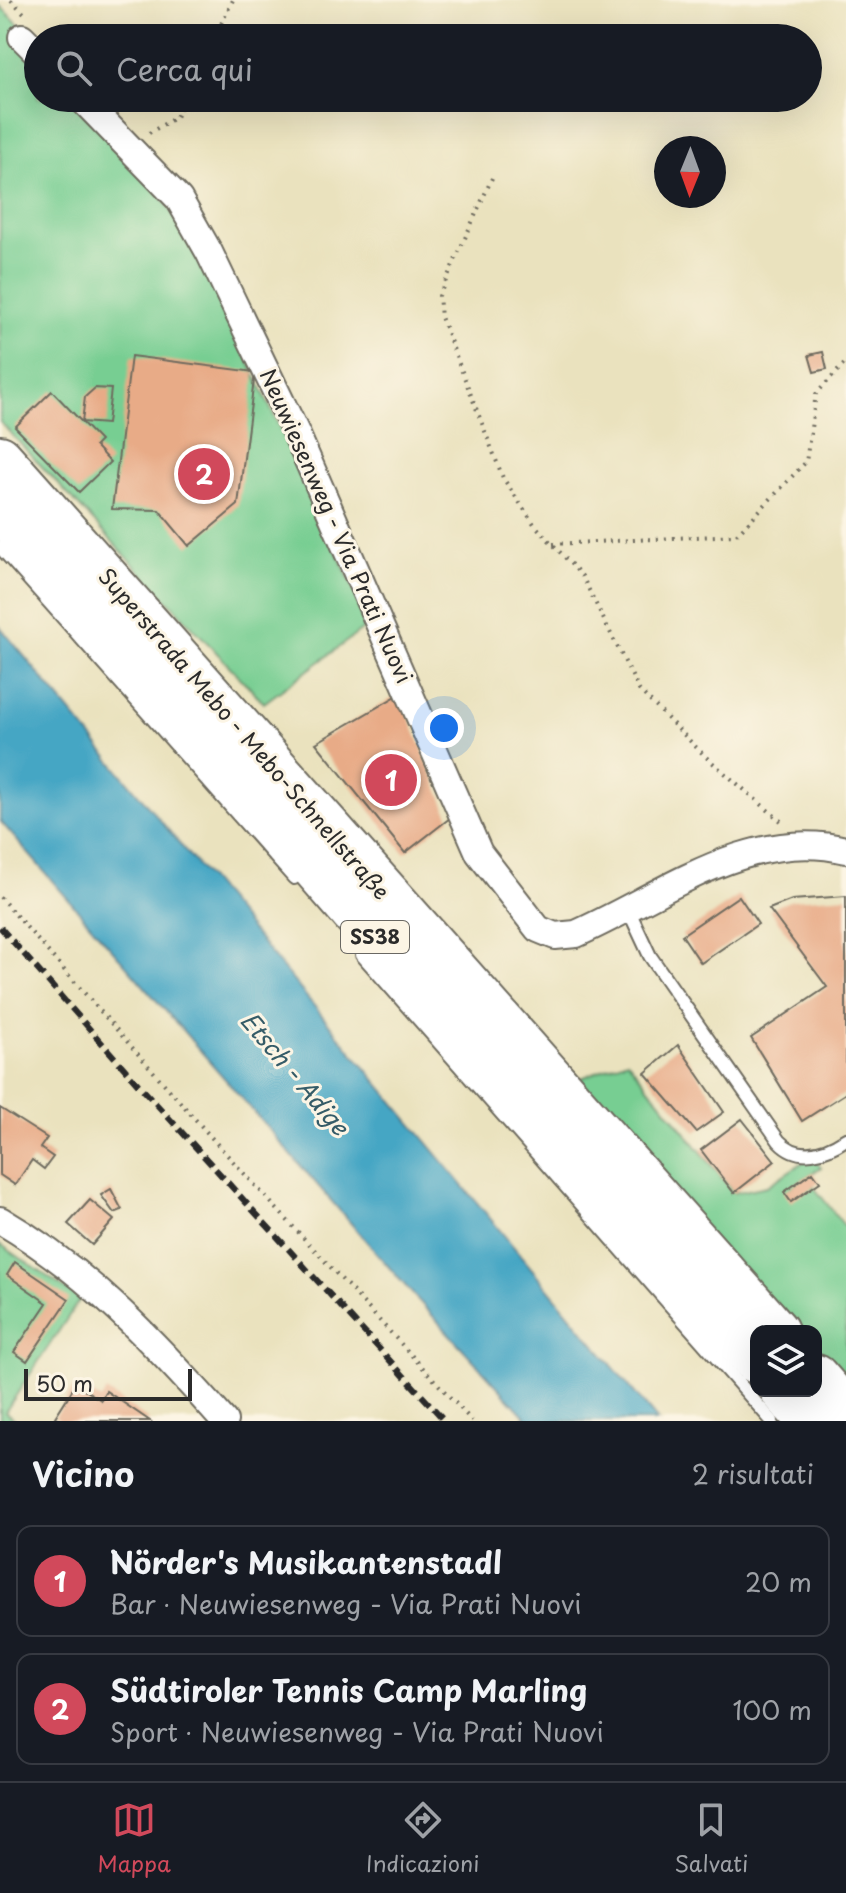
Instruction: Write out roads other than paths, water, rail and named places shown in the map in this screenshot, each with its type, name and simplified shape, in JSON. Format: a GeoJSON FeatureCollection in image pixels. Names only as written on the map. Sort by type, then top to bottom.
{"type":"FeatureCollection","features":[{"type":"Feature","properties":{"kind":"highway","name":"Superstrada Mebo - Mebo-Schnellstraße"},"geometry":{"type":"LineString","coordinates":[[0,458],[365,873],[771,1325]]}},
{"type":"Feature","properties":{"kind":"highway","name":"Superstrada Mebo - Mebo-Schnellstraße"},"geometry":{"type":"LineString","coordinates":[[0,508],[348,906],[750,1354]]}},
{"type":"Feature","properties":{"kind":"highway"},"geometry":{"type":"LineString","coordinates":[[822,1384],[846,1411]]}},
{"type":"Feature","properties":{"kind":"highway"},"geometry":{"type":"LineString","coordinates":[[788,1397],[809,1421]]}},
{"type":"Feature","properties":{"kind":"street","name":"Neuwiesenweg - Via Prati Nuovi"},"geometry":{"type":"LineString","coordinates":[[95,112],[179,199],[209,252],[296,433],[479,853],[530,921],[546,934],[576,934],[745,853],[800,845],[846,850]]}},
{"type":"Feature","properties":{"kind":"street"},"geometry":{"type":"LineString","coordinates":[[0,1220],[69,1264],[155,1343],[224,1421]]}},
{"type":"Feature","properties":{"kind":"lane"},"geometry":{"type":"LineString","coordinates":[[0,547],[299,884]]}},
{"type":"Feature","properties":{"kind":"lane"},"geometry":{"type":"LineString","coordinates":[[628,909],[650,956],[779,1141],[797,1154],[811,1154],[846,1139]]}},
{"type":"Feature","properties":{"kind":"lane"},"geometry":{"type":"LineString","coordinates":[[352,943],[592,1221],[772,1421]]}},
{"type":"Feature","properties":{"kind":"water","name":"Etsch - Adige"},"geometry":{"type":"Polygon","coordinates":[[[0,627],[658,1421],[529,1421],[409,1290],[0,821],[0,627]]]}},
{"type":"Feature","properties":{"kind":"railway"},"geometry":{"type":"LineString","coordinates":[[0,927],[138,1084],[445,1421]]}},
{"type":"Feature","properties":{"kind":"place","name":"Südtiroler Tennis Camp Marling"},"geometry":{"type":"Point","coordinates":[204,474]}},
{"type":"Feature","properties":{"kind":"place","name":"Nörder's Musikantenstadl"},"geometry":{"type":"Point","coordinates":[391,780]}}]}
